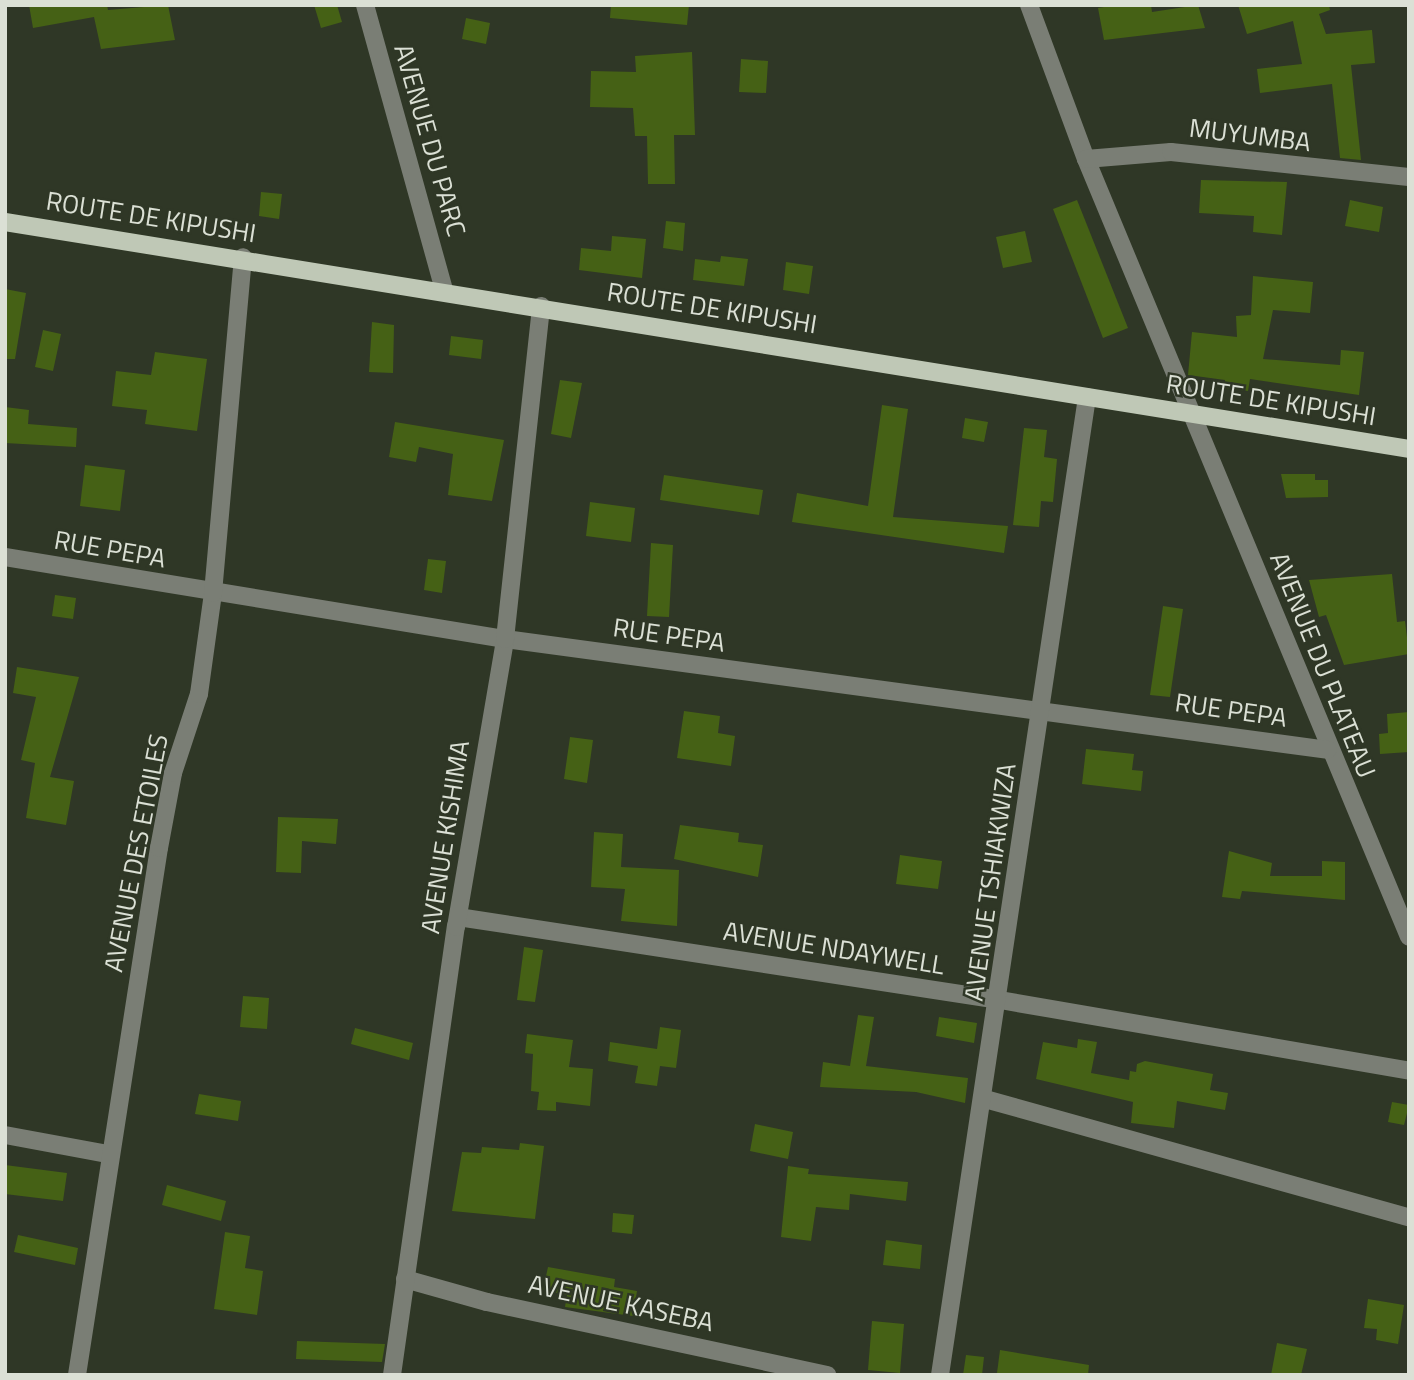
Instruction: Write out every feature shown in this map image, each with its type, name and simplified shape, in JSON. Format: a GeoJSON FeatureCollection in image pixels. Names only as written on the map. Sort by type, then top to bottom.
{"type":"FeatureCollection","features":[{"type":"Feature","properties":{"kind":"main road","name":"ROUTE DE KIPUSHI"},"geometry":{"type":"LineString","coordinates":[[5,222],[243,257],[1409,449]]}},
{"type":"Feature","properties":{"kind":"street","name":"AVENUE DU PARC"},"geometry":{"type":"LineString","coordinates":[[365,5],[444,290]]}},
{"type":"Feature","properties":{"kind":"street","name":"AVENUE DU PLATEAU"},"geometry":{"type":"LineString","coordinates":[[1029,5],[1086,159],[1328,750],[1404,912],[1409,937]]}},
{"type":"Feature","properties":{"kind":"street","name":"MUYUMBA"},"geometry":{"type":"LineString","coordinates":[[1086,159],[1171,152],[1409,177]]}},
{"type":"Feature","properties":{"kind":"street","name":"AVENUE DES ETOILES"},"geometry":{"type":"LineString","coordinates":[[77,1375],[108,1154],[159,848],[173,773],[198,694],[213,593],[243,257]]}},
{"type":"Feature","properties":{"kind":"street","name":"AVENUE KISHIMA"},"geometry":{"type":"LineString","coordinates":[[392,1375],[458,917],[505,639],[541,306]]}},
{"type":"Feature","properties":{"kind":"street","name":"AVENUE TSHIAKWIZA"},"geometry":{"type":"LineString","coordinates":[[940,1375],[1000,1000],[1087,397]]}},
{"type":"Feature","properties":{"kind":"street","name":"RUE PEPA"},"geometry":{"type":"LineString","coordinates":[[5,558],[505,639],[1328,750]]}},
{"type":"Feature","properties":{"kind":"street","name":"AVENUE NDAYWELL"},"geometry":{"type":"LineString","coordinates":[[458,917],[1000,1000],[1409,1071]]}},
{"type":"Feature","properties":{"kind":"street"},"geometry":{"type":"LineString","coordinates":[[985,1098],[1409,1217]]}},
{"type":"Feature","properties":{"kind":"street"},"geometry":{"type":"LineString","coordinates":[[5,1135],[108,1154]]}},
{"type":"Feature","properties":{"kind":"street","name":"AVENUE KASEBA"},"geometry":{"type":"LineString","coordinates":[[405,1279],[488,1302],[827,1375]]}},
{"type":"Feature","properties":{"kind":"building"},"geometry":{"type":"Polygon","coordinates":[[[29,5],[107,5],[108,10],[168,5],[175,40],[101,49],[94,17],[33,28],[29,5]]]}},
{"type":"Feature","properties":{"kind":"building"},"geometry":{"type":"Polygon","coordinates":[[[314,5],[337,5],[342,22],[321,28],[314,5]]]}},
{"type":"Feature","properties":{"kind":"building"},"geometry":{"type":"Polygon","coordinates":[[[611,5],[689,5],[687,25],[610,18],[611,5]]]}},
{"type":"Feature","properties":{"kind":"building"},"geometry":{"type":"Polygon","coordinates":[[[1151,5],[1152,12],[1198,5],[1205,28],[1104,40],[1098,8],[1151,5]]]}},
{"type":"Feature","properties":{"kind":"building"},"geometry":{"type":"Polygon","coordinates":[[[1238,5],[1329,5],[1330,10],[1319,14],[1326,34],[1372,30],[1375,63],[1351,65],[1361,160],[1340,158],[1332,84],[1260,93],[1257,69],[1302,64],[1293,21],[1247,34],[1238,5]]]}},
{"type":"Feature","properties":{"kind":"building"},"geometry":{"type":"Polygon","coordinates":[[[466,18],[490,23],[486,44],[462,39],[466,18]]]}},
{"type":"Feature","properties":{"kind":"building"},"geometry":{"type":"Polygon","coordinates":[[[692,52],[695,135],[674,135],[675,184],[648,184],[647,136],[635,136],[633,108],[590,107],[591,71],[636,72],[635,56],[692,52]]]}},
{"type":"Feature","properties":{"kind":"building"},"geometry":{"type":"Polygon","coordinates":[[[741,59],[768,61],[766,93],[739,92],[741,59]]]}},
{"type":"Feature","properties":{"kind":"building"},"geometry":{"type":"Polygon","coordinates":[[[1201,180],[1287,182],[1282,235],[1253,232],[1254,216],[1199,213],[1201,180]]]}},
{"type":"Feature","properties":{"kind":"building"},"geometry":{"type":"Polygon","coordinates":[[[261,192],[282,194],[279,219],[259,216],[261,192]]]}},
{"type":"Feature","properties":{"kind":"building"},"geometry":{"type":"Polygon","coordinates":[[[1077,200],[1128,328],[1103,338],[1053,209],[1077,200]]]}},
{"type":"Feature","properties":{"kind":"building"},"geometry":{"type":"Polygon","coordinates":[[[1350,200],[1383,207],[1379,232],[1345,226],[1350,200]]]}},
{"type":"Feature","properties":{"kind":"building"},"geometry":{"type":"Polygon","coordinates":[[[666,221],[685,223],[683,251],[663,248],[666,221]]]}},
{"type":"Feature","properties":{"kind":"building"},"geometry":{"type":"Polygon","coordinates":[[[1025,231],[1032,262],[1003,268],[996,237],[1025,231]]]}},
{"type":"Feature","properties":{"kind":"building"},"geometry":{"type":"Polygon","coordinates":[[[612,236],[646,239],[642,278],[579,270],[581,248],[611,251],[612,236]]]}},
{"type":"Feature","properties":{"kind":"building"},"geometry":{"type":"Polygon","coordinates":[[[721,256],[748,259],[744,286],[693,280],[695,259],[720,262],[721,256]]]}},
{"type":"Feature","properties":{"kind":"building"},"geometry":{"type":"Polygon","coordinates":[[[786,262],[813,266],[809,294],[783,290],[786,262]]]}},
{"type":"Feature","properties":{"kind":"building"},"geometry":{"type":"Polygon","coordinates":[[[1253,276],[1313,282],[1310,313],[1273,310],[1263,359],[1340,365],[1341,350],[1364,352],[1359,395],[1250,379],[1248,391],[1224,388],[1225,380],[1188,375],[1192,332],[1237,337],[1236,316],[1251,315],[1253,276]]]}},
{"type":"Feature","properties":{"kind":"building"},"geometry":{"type":"Polygon","coordinates":[[[5,289],[26,293],[15,359],[5,359],[5,289]]]}},
{"type":"Feature","properties":{"kind":"building"},"geometry":{"type":"Polygon","coordinates":[[[372,322],[394,325],[393,373],[369,372],[372,322]]]}},
{"type":"Feature","properties":{"kind":"building"},"geometry":{"type":"Polygon","coordinates":[[[43,330],[61,334],[53,371],[35,367],[43,330]]]}},
{"type":"Feature","properties":{"kind":"building"},"geometry":{"type":"Polygon","coordinates":[[[451,336],[483,340],[481,359],[449,355],[451,336]]]}},
{"type":"Feature","properties":{"kind":"building"},"geometry":{"type":"Polygon","coordinates":[[[155,352],[207,359],[197,431],[145,424],[147,410],[112,406],[116,371],[151,375],[155,352]]]}},
{"type":"Feature","properties":{"kind":"building"},"geometry":{"type":"Polygon","coordinates":[[[560,380],[582,383],[571,438],[551,434],[560,380]]]}},
{"type":"Feature","properties":{"kind":"building"},"geometry":{"type":"Polygon","coordinates":[[[882,405],[908,409],[893,517],[1008,526],[1004,553],[792,522],[797,493],[868,506],[882,405]]]}},
{"type":"Feature","properties":{"kind":"building"},"geometry":{"type":"Polygon","coordinates":[[[5,407],[29,410],[28,424],[77,428],[76,447],[5,443],[5,407]]]}},
{"type":"Feature","properties":{"kind":"building"},"geometry":{"type":"Polygon","coordinates":[[[965,418],[988,422],[984,442],[962,438],[965,418]]]}},
{"type":"Feature","properties":{"kind":"building"},"geometry":{"type":"Polygon","coordinates":[[[395,422],[504,440],[492,501],[448,495],[453,454],[419,447],[416,462],[389,457],[395,422]]]}},
{"type":"Feature","properties":{"kind":"building"},"geometry":{"type":"Polygon","coordinates":[[[1024,428],[1047,430],[1044,457],[1057,459],[1053,502],[1041,501],[1039,527],[1013,525],[1024,428]]]}},
{"type":"Feature","properties":{"kind":"building"},"geometry":{"type":"Polygon","coordinates":[[[85,465],[125,470],[120,511],[80,506],[85,465]]]}},
{"type":"Feature","properties":{"kind":"building"},"geometry":{"type":"Polygon","coordinates":[[[1281,474],[1315,474],[1315,480],[1328,480],[1328,497],[1286,498],[1281,474]]]}},
{"type":"Feature","properties":{"kind":"building"},"geometry":{"type":"Polygon","coordinates":[[[664,475],[763,490],[759,515],[660,500],[664,475]]]}},
{"type":"Feature","properties":{"kind":"building"},"geometry":{"type":"Polygon","coordinates":[[[590,502],[635,508],[631,542],[586,536],[590,502]]]}},
{"type":"Feature","properties":{"kind":"building"},"geometry":{"type":"Polygon","coordinates":[[[651,543],[673,545],[669,617],[647,616],[651,543]]]}},
{"type":"Feature","properties":{"kind":"building"},"geometry":{"type":"Polygon","coordinates":[[[428,559],[446,561],[442,593],[424,590],[428,559]]]}},
{"type":"Feature","properties":{"kind":"building"},"geometry":{"type":"Polygon","coordinates":[[[1392,574],[1397,622],[1405,621],[1409,654],[1344,665],[1326,615],[1319,617],[1309,580],[1392,574]]]}},
{"type":"Feature","properties":{"kind":"building"},"geometry":{"type":"Polygon","coordinates":[[[55,595],[76,598],[73,619],[52,616],[55,595]]]}},
{"type":"Feature","properties":{"kind":"building"},"geometry":{"type":"Polygon","coordinates":[[[1163,606],[1183,609],[1170,697],[1150,695],[1163,606]]]}},
{"type":"Feature","properties":{"kind":"building"},"geometry":{"type":"Polygon","coordinates":[[[17,667],[79,677],[50,777],[74,781],[66,825],[26,818],[35,763],[21,760],[36,697],[13,693],[17,667]]]}},
{"type":"Feature","properties":{"kind":"building"},"geometry":{"type":"Polygon","coordinates":[[[684,711],[720,716],[718,733],[735,736],[731,766],[677,758],[684,711]]]}},
{"type":"Feature","properties":{"kind":"building"},"geometry":{"type":"Polygon","coordinates":[[[1409,712],[1409,752],[1380,754],[1379,734],[1388,733],[1387,714],[1409,712]]]}},
{"type":"Feature","properties":{"kind":"building"},"geometry":{"type":"Polygon","coordinates":[[[570,737],[593,740],[587,783],[564,779],[570,737]]]}},
{"type":"Feature","properties":{"kind":"building"},"geometry":{"type":"Polygon","coordinates":[[[1086,749],[1134,754],[1132,770],[1143,771],[1141,791],[1082,784],[1086,749]]]}},
{"type":"Feature","properties":{"kind":"building"},"geometry":{"type":"Polygon","coordinates":[[[278,817],[338,819],[336,844],[302,841],[301,873],[276,872],[278,817]]]}},
{"type":"Feature","properties":{"kind":"building"},"geometry":{"type":"Polygon","coordinates":[[[680,825],[739,833],[738,842],[763,845],[758,877],[674,859],[680,825]]]}},
{"type":"Feature","properties":{"kind":"building"},"geometry":{"type":"Polygon","coordinates":[[[594,832],[623,834],[621,867],[679,870],[677,926],[621,921],[625,889],[591,887],[594,832]]]}},
{"type":"Feature","properties":{"kind":"building"},"geometry":{"type":"Polygon","coordinates":[[[1229,851],[1272,863],[1270,876],[1322,876],[1322,861],[1345,862],[1345,900],[1242,891],[1240,899],[1222,897],[1229,851]]]}},
{"type":"Feature","properties":{"kind":"building"},"geometry":{"type":"Polygon","coordinates":[[[900,855],[942,861],[938,889],[896,884],[900,855]]]}},
{"type":"Feature","properties":{"kind":"building"},"geometry":{"type":"Polygon","coordinates":[[[524,947],[543,950],[535,1002],[517,1000],[524,947]]]}},
{"type":"Feature","properties":{"kind":"building"},"geometry":{"type":"Polygon","coordinates":[[[243,996],[269,998],[267,1029],[240,1027],[243,996]]]}},
{"type":"Feature","properties":{"kind":"building"},"geometry":{"type":"Polygon","coordinates":[[[858,1015],[874,1017],[866,1066],[968,1078],[965,1103],[916,1092],[820,1087],[823,1062],[850,1066],[858,1015]]]}},
{"type":"Feature","properties":{"kind":"building"},"geometry":{"type":"Polygon","coordinates":[[[939,1017],[977,1023],[974,1043],[936,1036],[939,1017]]]}},
{"type":"Feature","properties":{"kind":"building"},"geometry":{"type":"Polygon","coordinates":[[[660,1027],[681,1030],[676,1068],[660,1066],[657,1086],[635,1083],[638,1066],[608,1061],[610,1042],[657,1049],[660,1027]]]}},
{"type":"Feature","properties":{"kind":"building"},"geometry":{"type":"Polygon","coordinates":[[[355,1028],[413,1043],[409,1060],[351,1044],[355,1028]]]}},
{"type":"Feature","properties":{"kind":"building"},"geometry":{"type":"Polygon","coordinates":[[[527,1034],[573,1040],[569,1067],[593,1069],[590,1106],[556,1102],[556,1111],[537,1110],[539,1092],[531,1091],[533,1054],[525,1053],[527,1034]]]}},
{"type":"Feature","properties":{"kind":"building"},"geometry":{"type":"Polygon","coordinates":[[[1078,1039],[1097,1042],[1091,1073],[1129,1080],[1130,1071],[1136,1072],[1137,1064],[1145,1061],[1213,1074],[1210,1090],[1228,1093],[1225,1110],[1177,1101],[1174,1128],[1131,1123],[1133,1102],[1036,1079],[1043,1042],[1077,1048],[1078,1039]]]}},
{"type":"Feature","properties":{"kind":"building"},"geometry":{"type":"Polygon","coordinates":[[[199,1094],[241,1101],[238,1121],[195,1114],[199,1094]]]}},
{"type":"Feature","properties":{"kind":"building"},"geometry":{"type":"Polygon","coordinates":[[[1392,1102],[1409,1105],[1404,1125],[1388,1122],[1392,1102]]]}},
{"type":"Feature","properties":{"kind":"building"},"geometry":{"type":"Polygon","coordinates":[[[755,1124],[793,1132],[788,1159],[750,1151],[755,1124]]]}},
{"type":"Feature","properties":{"kind":"building"},"geometry":{"type":"Polygon","coordinates":[[[520,1143],[544,1146],[535,1219],[452,1211],[462,1152],[481,1153],[482,1147],[519,1150],[520,1143]]]}},
{"type":"Feature","properties":{"kind":"building"},"geometry":{"type":"Polygon","coordinates":[[[5,1165],[67,1173],[63,1201],[5,1194],[5,1165]]]}},
{"type":"Feature","properties":{"kind":"building"},"geometry":{"type":"Polygon","coordinates":[[[788,1166],[809,1169],[808,1174],[908,1182],[906,1201],[850,1194],[849,1210],[816,1207],[811,1241],[781,1237],[788,1166]]]}},
{"type":"Feature","properties":{"kind":"building"},"geometry":{"type":"Polygon","coordinates":[[[167,1185],[226,1201],[221,1221],[162,1205],[167,1185]]]}},
{"type":"Feature","properties":{"kind":"building"},"geometry":{"type":"Polygon","coordinates":[[[613,1213],[634,1215],[632,1234],[612,1232],[613,1213]]]}},
{"type":"Feature","properties":{"kind":"building"},"geometry":{"type":"Polygon","coordinates":[[[225,1232],[250,1236],[245,1268],[263,1271],[257,1315],[214,1309],[225,1232]]]}},
{"type":"Feature","properties":{"kind":"building"},"geometry":{"type":"Polygon","coordinates":[[[18,1235],[78,1248],[75,1265],[14,1252],[18,1235]]]}},
{"type":"Feature","properties":{"kind":"building"},"geometry":{"type":"Polygon","coordinates":[[[886,1240],[922,1245],[920,1269],[883,1265],[886,1240]]]}},
{"type":"Feature","properties":{"kind":"building"},"geometry":{"type":"Polygon","coordinates":[[[548,1267],[615,1279],[614,1287],[637,1291],[633,1316],[565,1307],[567,1295],[543,1290],[548,1267]]]}},
{"type":"Feature","properties":{"kind":"building"},"geometry":{"type":"Polygon","coordinates":[[[1368,1299],[1404,1305],[1398,1344],[1376,1340],[1377,1329],[1364,1328],[1368,1299]]]}},
{"type":"Feature","properties":{"kind":"building"},"geometry":{"type":"Polygon","coordinates":[[[872,1321],[904,1324],[900,1373],[868,1370],[872,1321]]]}},
{"type":"Feature","properties":{"kind":"building"},"geometry":{"type":"Polygon","coordinates":[[[297,1341],[385,1344],[382,1362],[296,1359],[297,1341]]]}},
{"type":"Feature","properties":{"kind":"building"},"geometry":{"type":"Polygon","coordinates":[[[1277,1343],[1307,1349],[1301,1375],[1271,1375],[1277,1343]]]}},
{"type":"Feature","properties":{"kind":"building"},"geometry":{"type":"Polygon","coordinates":[[[1000,1350],[1089,1365],[1088,1375],[997,1373],[1000,1350]]]}},
{"type":"Feature","properties":{"kind":"building"},"geometry":{"type":"Polygon","coordinates":[[[966,1355],[984,1357],[982,1375],[963,1375],[966,1355]]]}}]}
